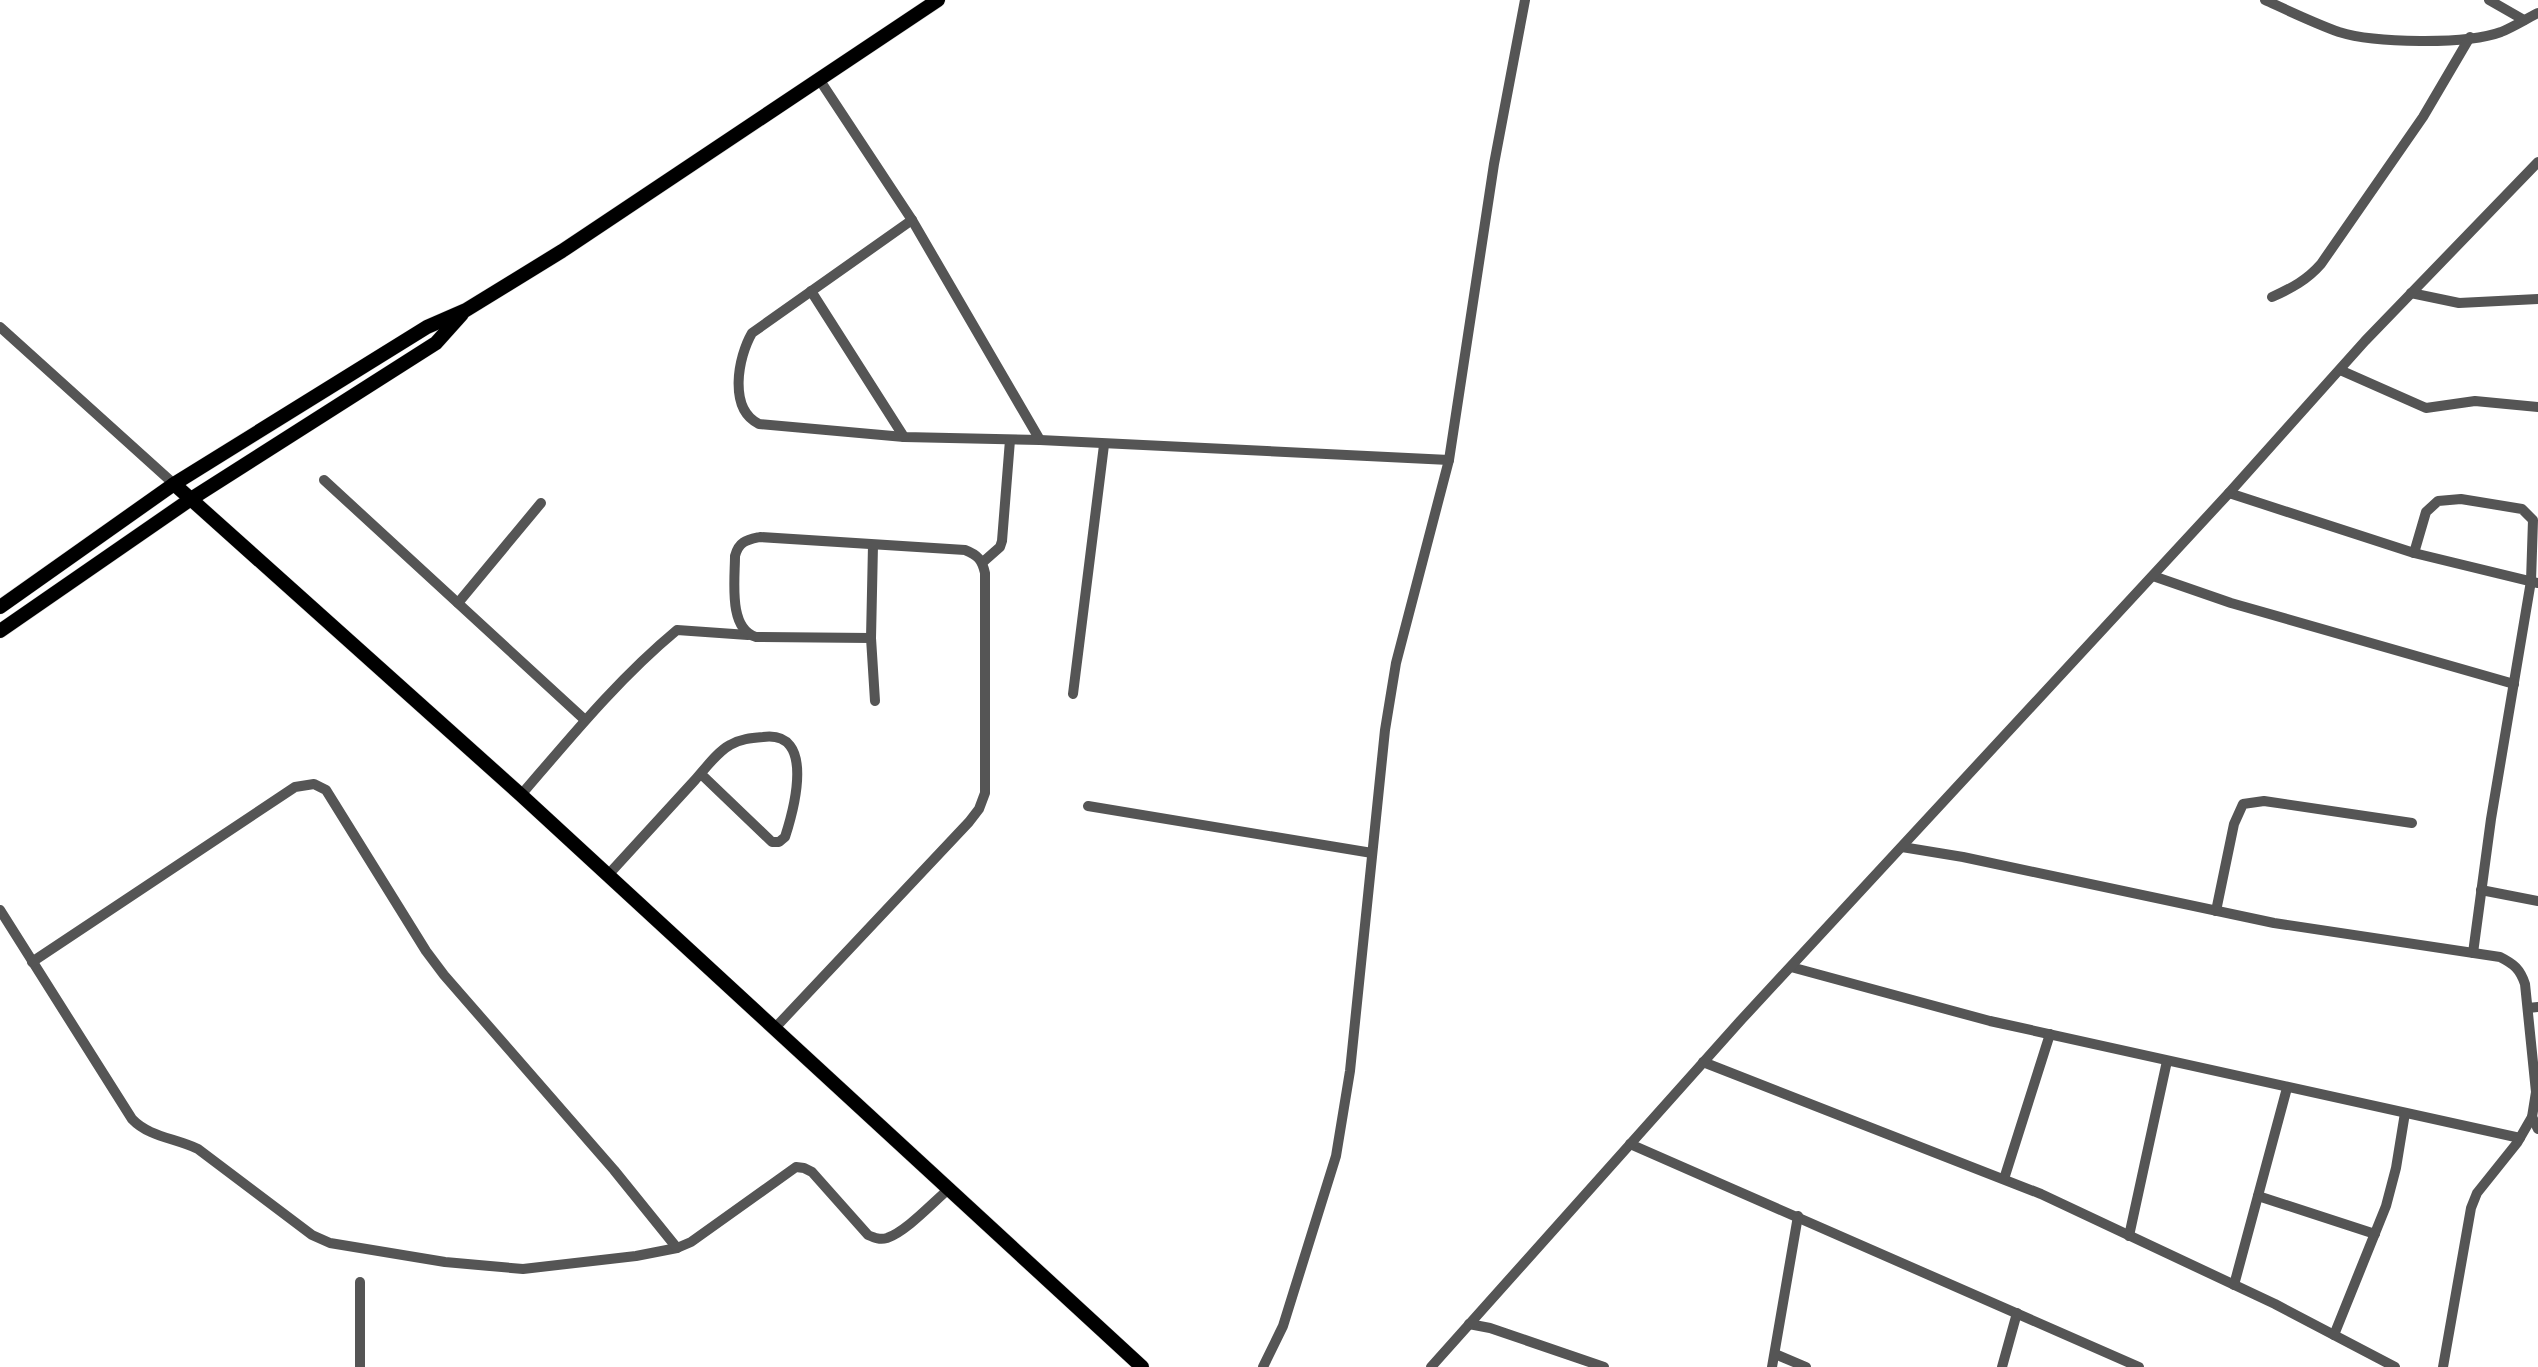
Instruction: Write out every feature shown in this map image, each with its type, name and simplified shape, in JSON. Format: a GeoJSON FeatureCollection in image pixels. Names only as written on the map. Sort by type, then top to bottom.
{"type":"FeatureCollection","features":[{"type":"Feature","properties":{"kind":"highway"},"geometry":{"type":"LineString","coordinates":[[0,607],[174,484],[427,326],[466,310],[562,251],[938,0]]}},
{"type":"Feature","properties":{"kind":"highway"},"geometry":{"type":"LineString","coordinates":[[0,631],[190,499],[436,343],[466,310]]}},
{"type":"Feature","properties":{"kind":"highway"},"geometry":{"type":"LineString","coordinates":[[174,484],[521,795],[774,1029],[950,1188],[1142,1367]]}},
{"type":"Feature","properties":{"kind":"street"},"geometry":{"type":"LineString","coordinates":[[1264,1367],[1283,1326],[1336,1156],[1350,1071],[1385,730],[1396,663],[1449,460],[1494,164],[1525,0]]}},
{"type":"Feature","properties":{"kind":"street"},"geometry":{"type":"LineString","coordinates":[[2265,0],[2339,32],[2372,40],[2407,41],[2470,37],[2500,32],[2538,13]]}},
{"type":"Feature","properties":{"kind":"street"},"geometry":{"type":"LineString","coordinates":[[2489,0],[2524,20]]}},
{"type":"Feature","properties":{"kind":"street"},"geometry":{"type":"LineString","coordinates":[[2272,297],[2295,287],[2309,278],[2322,264],[2423,117],[2470,37]]}},
{"type":"Feature","properties":{"kind":"street"},"geometry":{"type":"LineString","coordinates":[[819,79],[912,220],[1040,440]]}},
{"type":"Feature","properties":{"kind":"street"},"geometry":{"type":"LineString","coordinates":[[1431,1367],[1703,1062],[2153,576],[2411,293],[2538,162]]}},
{"type":"Feature","properties":{"kind":"street"},"geometry":{"type":"LineString","coordinates":[[912,220],[752,333],[740,363],[739,394],[745,412],[751,421],[759,424],[904,436],[1040,440],[1104,445],[1449,460]]}},
{"type":"Feature","properties":{"kind":"street"},"geometry":{"type":"LineString","coordinates":[[811,290],[904,436]]}},
{"type":"Feature","properties":{"kind":"street"},"geometry":{"type":"LineString","coordinates":[[2411,293],[2459,303],[2538,299]]}},
{"type":"Feature","properties":{"kind":"street"},"geometry":{"type":"LineString","coordinates":[[0,327],[174,484]]}},
{"type":"Feature","properties":{"kind":"street"},"geometry":{"type":"LineString","coordinates":[[2340,370],[2426,408],[2475,401],[2538,407]]}},
{"type":"Feature","properties":{"kind":"street"},"geometry":{"type":"LineString","coordinates":[[983,562],[1000,548],[1002,541],[1010,440]]}},
{"type":"Feature","properties":{"kind":"street"},"geometry":{"type":"LineString","coordinates":[[1073,694],[1104,445]]}},
{"type":"Feature","properties":{"kind":"street"},"geometry":{"type":"LineString","coordinates":[[324,480],[585,720]]}},
{"type":"Feature","properties":{"kind":"street"},"geometry":{"type":"LineString","coordinates":[[2229,493],[2414,553],[2535,582]]}},
{"type":"Feature","properties":{"kind":"street"},"geometry":{"type":"LineString","coordinates":[[2414,553],[2426,512],[2438,501],[2460,498],[2522,509],[2533,520],[2535,582],[2514,684],[2481,890],[2473,953]]}},
{"type":"Feature","properties":{"kind":"street"},"geometry":{"type":"LineString","coordinates":[[458,603],[541,503]]}},
{"type":"Feature","properties":{"kind":"street"},"geometry":{"type":"LineString","coordinates":[[748,635],[737,618],[735,556],[742,541],[760,537],[965,550],[977,554],[983,562],[985,793],[979,808],[774,1029]]}},
{"type":"Feature","properties":{"kind":"street"},"geometry":{"type":"LineString","coordinates":[[872,545],[871,638],[875,701]]}},
{"type":"Feature","properties":{"kind":"street"},"geometry":{"type":"LineString","coordinates":[[2153,576],[2231,603],[2514,684]]}},
{"type":"Feature","properties":{"kind":"street"},"geometry":{"type":"LineString","coordinates":[[521,795],[585,720],[647,655],[676,630],[756,637],[871,638]]}},
{"type":"Feature","properties":{"kind":"street"},"geometry":{"type":"LineString","coordinates":[[608,875],[701,774],[728,745],[741,740],[773,736],[782,739],[790,745],[798,766],[798,778],[785,838],[776,843],[772,842],[701,774]]}},
{"type":"Feature","properties":{"kind":"street"},"geometry":{"type":"LineString","coordinates":[[32,962],[296,787],[314,784],[326,790],[426,951],[614,1170],[677,1248]]}},
{"type":"Feature","properties":{"kind":"street"},"geometry":{"type":"LineString","coordinates":[[2216,911],[2234,824],[2243,804],[2264,801],[2412,823]]}},
{"type":"Feature","properties":{"kind":"street"},"geometry":{"type":"LineString","coordinates":[[1088,806],[1372,852]]}},
{"type":"Feature","properties":{"kind":"street"},"geometry":{"type":"LineString","coordinates":[[1902,847],[1963,857],[2274,924],[2500,958],[2512,963],[2522,972],[2533,1007],[2536,1092],[2532,1117],[2520,1138],[2491,1172],[2470,1208],[2443,1367]]}},
{"type":"Feature","properties":{"kind":"street"},"geometry":{"type":"LineString","coordinates":[[2481,890],[2538,901]]}},
{"type":"Feature","properties":{"kind":"street"},"geometry":{"type":"LineString","coordinates":[[0,910],[132,1119],[142,1129],[183,1142],[198,1149],[312,1235],[330,1243],[445,1262],[523,1269],[636,1256],[677,1248],[691,1242],[796,1167],[812,1172],[868,1234],[877,1239],[886,1238],[897,1233],[950,1188]]}},
{"type":"Feature","properties":{"kind":"street"},"geometry":{"type":"LineString","coordinates":[[1791,967],[1990,1021],[2520,1138]]}},
{"type":"Feature","properties":{"kind":"street"},"geometry":{"type":"LineString","coordinates":[[2004,1179],[2050,1034]]}},
{"type":"Feature","properties":{"kind":"street"},"geometry":{"type":"LineString","coordinates":[[2129,1236],[2167,1061]]}},
{"type":"Feature","properties":{"kind":"street"},"geometry":{"type":"LineString","coordinates":[[1703,1062],[2041,1194],[2234,1285],[2395,1367]]}},
{"type":"Feature","properties":{"kind":"street"},"geometry":{"type":"LineString","coordinates":[[2234,1285],[2287,1088]]}},
{"type":"Feature","properties":{"kind":"street"},"geometry":{"type":"LineString","coordinates":[[2334,1335],[2386,1206],[2396,1168],[2405,1113]]}},
{"type":"Feature","properties":{"kind":"street"},"geometry":{"type":"LineString","coordinates":[[2532,1117],[2538,1129]]}},
{"type":"Feature","properties":{"kind":"street"},"geometry":{"type":"LineString","coordinates":[[1630,1144],[2139,1367]]}},
{"type":"Feature","properties":{"kind":"street"},"geometry":{"type":"LineString","coordinates":[[2258,1196],[2375,1234]]}},
{"type":"Feature","properties":{"kind":"street"},"geometry":{"type":"LineString","coordinates":[[1772,1367],[1798,1216]]}},
{"type":"Feature","properties":{"kind":"street"},"geometry":{"type":"LineString","coordinates":[[360,1282],[360,1367]]}},
{"type":"Feature","properties":{"kind":"street"},"geometry":{"type":"LineString","coordinates":[[2002,1367],[2017,1313]]}},
{"type":"Feature","properties":{"kind":"street"},"geometry":{"type":"LineString","coordinates":[[1469,1324],[1490,1328],[1604,1367]]}},
{"type":"Feature","properties":{"kind":"street"},"geometry":{"type":"LineString","coordinates":[[1775,1354],[1806,1367]]}}]}
